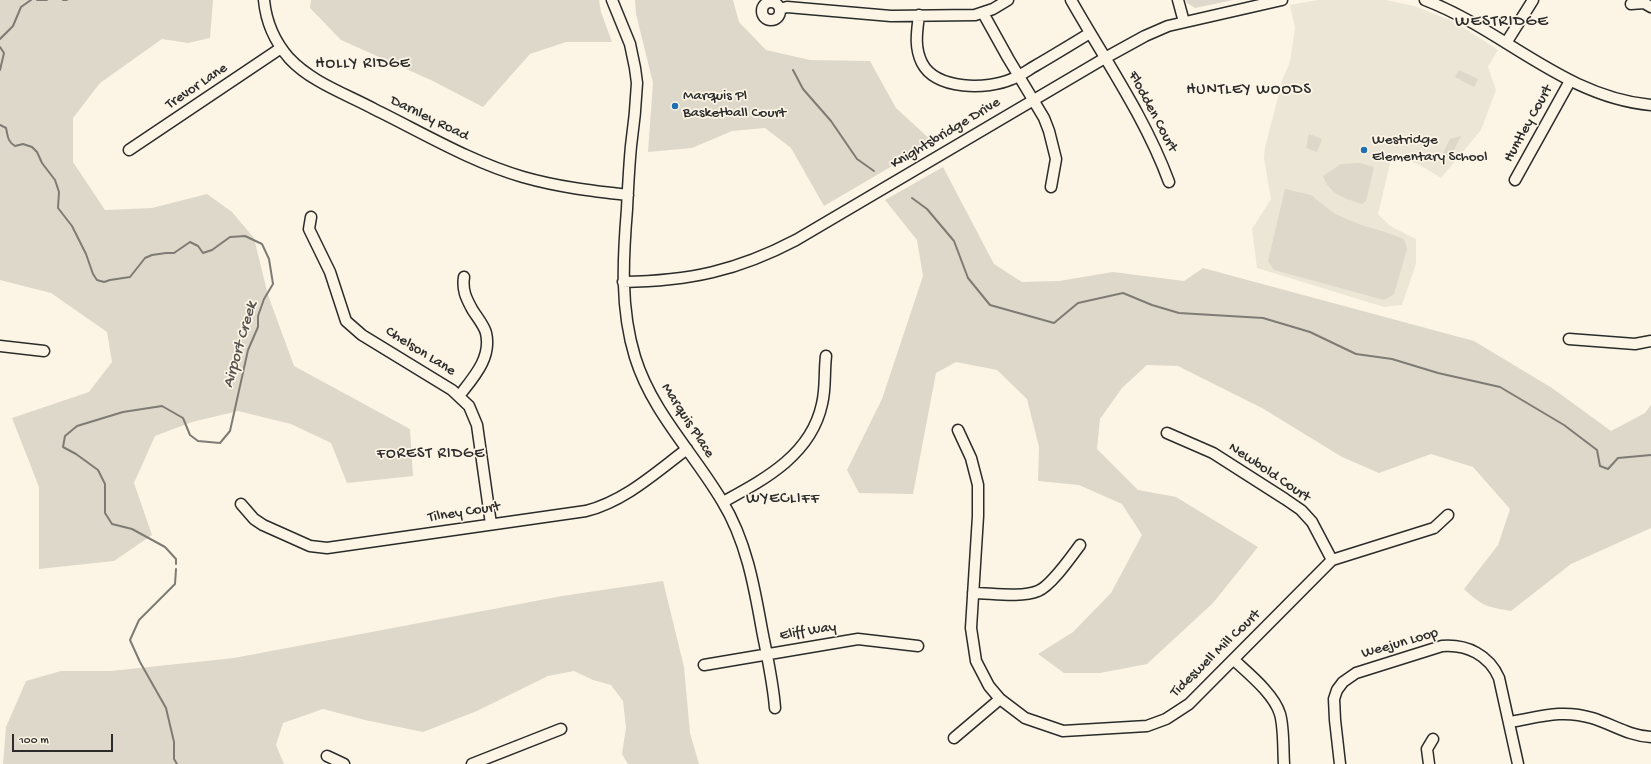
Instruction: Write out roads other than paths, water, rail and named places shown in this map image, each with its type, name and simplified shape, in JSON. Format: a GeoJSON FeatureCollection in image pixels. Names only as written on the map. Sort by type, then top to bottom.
{"type":"FeatureCollection","features":[{"type":"Feature","properties":{"kind":"street","name":"Darnley Road"},"geometry":{"type":"LineString","coordinates":[[264,0],[271,29],[281,48],[297,66],[322,82],[483,163],[522,177],[553,185],[628,195]]}},
{"type":"Feature","properties":{"kind":"street","name":"Marquis Place"},"geometry":{"type":"LineString","coordinates":[[612,0],[630,44],[637,83],[623,260],[623,282],[630,334],[642,376],[652,398],[664,418],[723,502],[734,522],[745,551],[767,654],[775,708]]}},
{"type":"Feature","properties":{"kind":"street"},"geometry":{"type":"LineString","coordinates":[[780,9],[787,8],[891,16],[975,15],[983,13],[1008,0]]}},
{"type":"Feature","properties":{"kind":"street","name":"Flodden Court"},"geometry":{"type":"LineString","coordinates":[[1071,0],[1152,141],[1169,182]]}},
{"type":"Feature","properties":{"kind":"street"},"geometry":{"type":"LineString","coordinates":[[1178,0],[1184,22]]}},
{"type":"Feature","properties":{"kind":"street","name":"Knightsbridge Drive"},"geometry":{"type":"LineString","coordinates":[[623,282],[647,282],[696,276],[741,265],[761,257],[796,240],[1105,58],[1153,32],[1184,22],[1282,0]]}},
{"type":"Feature","properties":{"kind":"street"},"geometry":{"type":"LineString","coordinates":[[1425,0],[1442,3],[1570,82],[1605,96],[1627,102],[1651,105]]}},
{"type":"Feature","properties":{"kind":"street"},"geometry":{"type":"LineString","coordinates":[[1506,43],[1534,0]]}},
{"type":"Feature","properties":{"kind":"street"},"geometry":{"type":"LineString","coordinates":[[1631,4],[1644,3],[1651,7]]}},
{"type":"Feature","properties":{"kind":"street"},"geometry":{"type":"LineString","coordinates":[[983,13],[1018,76],[1044,118],[1054,145],[1056,159],[1052,187]]}},
{"type":"Feature","properties":{"kind":"street"},"geometry":{"type":"LineString","coordinates":[[919,15],[916,35],[919,55],[926,68],[941,79],[957,84],[986,85],[1012,80],[1090,33]]}},
{"type":"Feature","properties":{"kind":"street","name":"Trevor Lane"},"geometry":{"type":"LineString","coordinates":[[129,150],[281,48]]}},
{"type":"Feature","properties":{"kind":"street","name":"Huntley Court"},"geometry":{"type":"LineString","coordinates":[[1515,180],[1570,82]]}},
{"type":"Feature","properties":{"kind":"street","name":"Chelson Lane"},"geometry":{"type":"LineString","coordinates":[[311,217],[310,229],[330,272],[346,321],[362,335],[459,396],[469,406],[477,425],[491,524]]}},
{"type":"Feature","properties":{"kind":"street"},"geometry":{"type":"LineString","coordinates":[[459,396],[480,369],[486,352],[486,332],[465,297],[462,286],[464,277]]}},
{"type":"Feature","properties":{"kind":"street"},"geometry":{"type":"LineString","coordinates":[[1570,339],[1635,344],[1651,342]]}},
{"type":"Feature","properties":{"kind":"street"},"geometry":{"type":"LineString","coordinates":[[0,346],[44,351]]}},
{"type":"Feature","properties":{"kind":"street"},"geometry":{"type":"LineString","coordinates":[[723,502],[766,478],[778,469],[795,454],[809,436],[822,406],[825,386],[826,356]]}},
{"type":"Feature","properties":{"kind":"street","name":"Tideswell Mill Court"},"geometry":{"type":"LineString","coordinates":[[958,430],[971,458],[978,485],[978,516],[971,628],[976,660],[989,686],[1000,699],[1025,718],[1062,731],[1146,726],[1166,719],[1189,704],[1332,560],[1434,528],[1448,515]]}},
{"type":"Feature","properties":{"kind":"street","name":"Newbold Court"},"geometry":{"type":"LineString","coordinates":[[1167,433],[1213,453],[1295,506],[1312,522],[1332,560]]}},
{"type":"Feature","properties":{"kind":"street","name":"Tilney Court"},"geometry":{"type":"LineString","coordinates":[[242,504],[254,519],[263,525],[310,546],[322,548],[360,544],[586,511],[617,500],[686,450]]}},
{"type":"Feature","properties":{"kind":"street"},"geometry":{"type":"LineString","coordinates":[[973,592],[1023,594],[1039,591],[1055,576],[1080,545]]}},
{"type":"Feature","properties":{"kind":"street","name":"Eliff Way"},"geometry":{"type":"LineString","coordinates":[[704,665],[858,639],[918,646]]}},
{"type":"Feature","properties":{"kind":"street","name":"Weejun Loop"},"geometry":{"type":"LineString","coordinates":[[1340,764],[1334,699],[1337,690],[1343,682],[1348,677],[1356,673],[1442,646],[1452,645],[1463,647],[1481,655],[1495,668],[1510,722],[1518,764]]}},
{"type":"Feature","properties":{"kind":"street"},"geometry":{"type":"LineString","coordinates":[[1234,660],[1258,682],[1274,702],[1280,714],[1284,764]]}},
{"type":"Feature","properties":{"kind":"street"},"geometry":{"type":"LineString","coordinates":[[954,738],[1000,699]]}},
{"type":"Feature","properties":{"kind":"street"},"geometry":{"type":"LineString","coordinates":[[1510,722],[1562,713],[1593,718],[1628,733],[1651,737]]}},
{"type":"Feature","properties":{"kind":"street"},"geometry":{"type":"LineString","coordinates":[[472,764],[484,762],[561,729]]}},
{"type":"Feature","properties":{"kind":"street"},"geometry":{"type":"LineString","coordinates":[[1429,764],[1427,749],[1433,739]]}},
{"type":"Feature","properties":{"kind":"street"},"geometry":{"type":"LineString","coordinates":[[327,756],[344,764]]}},
{"type":"Feature","properties":{"kind":"waterway","name":"Airport Creek"},"geometry":{"type":"LineString","coordinates":[[0,39],[13,26],[21,7],[31,0]]}},
{"type":"Feature","properties":{"kind":"waterway","name":"Airport Creek"},"geometry":{"type":"LineString","coordinates":[[37,0],[47,0]]}},
{"type":"Feature","properties":{"kind":"waterway","name":"Airport Creek"},"geometry":{"type":"LineString","coordinates":[[0,47],[4,53],[0,70]]}},
{"type":"Feature","properties":{"kind":"waterway"},"geometry":{"type":"LineString","coordinates":[[793,70],[803,89],[831,121],[857,159],[874,171]]}},
{"type":"Feature","properties":{"kind":"waterway","name":"Airport Creek"},"geometry":{"type":"LineString","coordinates":[[0,125],[6,128],[9,140],[12,144],[15,146],[23,144],[32,147],[37,152],[42,163],[55,180],[59,192],[58,208],[72,226],[97,280],[104,282],[130,277],[145,258],[152,255],[174,253],[190,242],[198,246],[203,253],[212,250],[230,237],[245,236],[262,244],[269,259],[273,284],[264,299],[258,316],[258,327],[248,350],[230,431],[220,443],[198,441],[190,435],[183,418],[162,406],[123,412],[77,426],[65,436],[63,447],[76,454],[98,470],[105,484],[105,513],[112,524],[132,529],[165,547],[176,559],[176,564]]}},
{"type":"Feature","properties":{"kind":"waterway"},"geometry":{"type":"LineString","coordinates":[[912,198],[927,209],[954,241],[968,278],[990,305],[1054,323],[1078,303],[1123,293],[1152,305],[1179,313],[1263,318],[1310,332],[1356,354],[1392,359],[1438,373],[1500,387],[1564,425],[1597,450],[1600,466],[1608,469],[1618,458],[1651,455]]}},
{"type":"Feature","properties":{"kind":"waterway","name":"Airport Creek"},"geometry":{"type":"LineString","coordinates":[[176,569],[175,584],[139,620],[130,640],[140,662],[166,708],[174,742],[174,759],[177,764]]}},
{"type":"Feature","properties":{"kind":"place","name":"Marquis Pl Basketball Court"},"geometry":{"type":"Point","coordinates":[675,106]}},
{"type":"Feature","properties":{"kind":"place","name":"Westridge Elementary School"},"geometry":{"type":"Point","coordinates":[1364,150]}},
{"type":"Feature","properties":{"kind":"district","name":"WESTRIDGE"},"geometry":{"type":"Point","coordinates":[1502,22]}},
{"type":"Feature","properties":{"kind":"district","name":"HOLLY RIDGE"},"geometry":{"type":"Point","coordinates":[363,65]}},
{"type":"Feature","properties":{"kind":"district","name":"HUNTLEY WOODS"},"geometry":{"type":"Point","coordinates":[1249,91]}},
{"type":"Feature","properties":{"kind":"district","name":"FOREST RIDGE"},"geometry":{"type":"Point","coordinates":[431,455]}},
{"type":"Feature","properties":{"kind":"district","name":"WYECLIFF"},"geometry":{"type":"Point","coordinates":[783,500]}}]}
